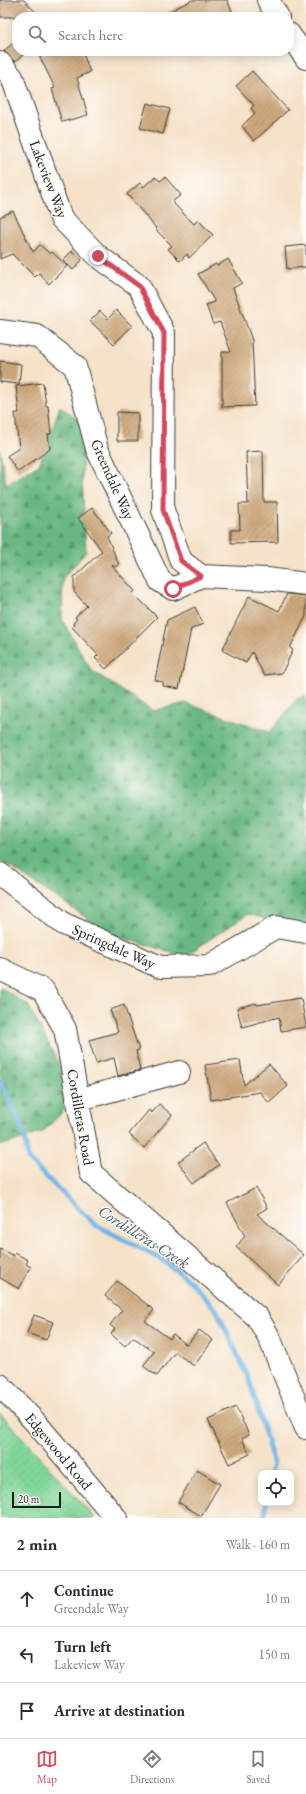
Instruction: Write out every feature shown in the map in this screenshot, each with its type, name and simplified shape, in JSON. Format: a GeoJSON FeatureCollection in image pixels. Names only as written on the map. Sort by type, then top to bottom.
{"type":"FeatureCollection","features":[{"type":"Feature","properties":{"kind":"street"},"geometry":{"type":"LineString","coordinates":[[268,0],[275,12]]}},
{"type":"Feature","properties":{"kind":"street"},"geometry":{"type":"LineString","coordinates":[[294,41],[306,58]]}},
{"type":"Feature","properties":{"kind":"street","name":"Lakeview Way"},"geometry":{"type":"LineString","coordinates":[[0,63],[12,77],[61,218],[98,256],[139,286],[164,333],[163,510],[181,561],[201,576]]}},
{"type":"Feature","properties":{"kind":"street","name":"Greendale Way"},"geometry":{"type":"LineString","coordinates":[[0,331],[37,336],[75,366],[97,449],[160,581],[173,589],[201,576]]}},
{"type":"Feature","properties":{"kind":"street"},"geometry":{"type":"LineString","coordinates":[[201,576],[267,579],[306,584]]}},
{"type":"Feature","properties":{"kind":"street","name":"Springdale Way"},"geometry":{"type":"LineString","coordinates":[[0,874],[64,924],[160,967],[210,966],[276,927],[306,932]]}},
{"type":"Feature","properties":{"kind":"street","name":"Cordilleras Road"},"geometry":{"type":"LineString","coordinates":[[0,969],[43,990],[65,1030],[90,1173],[257,1317],[269,1337],[306,1428]]}},
{"type":"Feature","properties":{"kind":"street"},"geometry":{"type":"LineString","coordinates":[[77,1100],[179,1072]]}},
{"type":"Feature","properties":{"kind":"street","name":"Edgewood Road"},"geometry":{"type":"LineString","coordinates":[[0,1385],[37,1424],[116,1518]]}},
{"type":"Feature","properties":{"kind":"green space"},"geometry":{"type":"Polygon","coordinates":[[[60,406],[85,425],[82,475],[86,552],[63,578],[62,619],[91,670],[153,711],[185,703],[270,732],[297,699],[306,696],[306,930],[248,914],[185,956],[112,935],[0,860],[0,450],[6,484],[39,465],[60,406]]]}},
{"type":"Feature","properties":{"kind":"green space"},"geometry":{"type":"Polygon","coordinates":[[[0,987],[28,1005],[58,1062],[71,1103],[43,1132],[0,1146],[0,987]]]}},
{"type":"Feature","properties":{"kind":"green space"},"geometry":{"type":"Polygon","coordinates":[[[0,1413],[95,1518],[0,1518],[0,1413]]]}},
{"type":"Feature","properties":{"kind":"building"},"geometry":{"type":"Polygon","coordinates":[[[0,0],[24,0],[35,12],[12,12],[12,17],[0,17],[0,0]]]}},
{"type":"Feature","properties":{"kind":"building"},"geometry":{"type":"Polygon","coordinates":[[[192,0],[227,0],[232,11],[230,12],[168,12],[192,0]]]}},
{"type":"Feature","properties":{"kind":"building"},"geometry":{"type":"Polygon","coordinates":[[[12,44],[12,56],[22,56],[15,62],[4,51],[12,44]]]}},
{"type":"Feature","properties":{"kind":"building"},"geometry":{"type":"Polygon","coordinates":[[[39,56],[84,56],[90,72],[77,78],[88,115],[62,122],[52,89],[55,88],[39,56]]]}},
{"type":"Feature","properties":{"kind":"building"},"geometry":{"type":"Polygon","coordinates":[[[252,71],[288,110],[254,141],[242,126],[255,113],[251,108],[254,105],[236,86],[252,71]]]}},
{"type":"Feature","properties":{"kind":"building"},"geometry":{"type":"Polygon","coordinates":[[[147,103],[170,109],[163,134],[140,128],[147,103]]]}},
{"type":"Feature","properties":{"kind":"building"},"geometry":{"type":"Polygon","coordinates":[[[155,177],[160,181],[165,177],[181,195],[172,202],[194,224],[198,220],[213,235],[189,258],[187,254],[180,261],[168,249],[172,246],[155,229],[156,228],[127,194],[140,183],[143,187],[155,177]]]}},
{"type":"Feature","properties":{"kind":"building"},"geometry":{"type":"Polygon","coordinates":[[[13,211],[33,252],[40,245],[50,254],[52,252],[67,266],[49,284],[39,273],[35,277],[12,254],[0,259],[0,217],[13,211]]]}},
{"type":"Feature","properties":{"kind":"building"},"geometry":{"type":"Polygon","coordinates":[[[306,245],[306,267],[287,269],[285,247],[306,245]]]}},
{"type":"Feature","properties":{"kind":"building"},"geometry":{"type":"Polygon","coordinates":[[[72,251],[82,260],[73,270],[63,260],[72,251]]]}},
{"type":"Feature","properties":{"kind":"building"},"geometry":{"type":"Polygon","coordinates":[[[228,259],[242,283],[233,288],[252,340],[255,406],[222,407],[222,352],[231,352],[220,322],[213,324],[206,305],[215,302],[198,274],[216,264],[217,266],[228,259]]]}},
{"type":"Feature","properties":{"kind":"building"},"geometry":{"type":"Polygon","coordinates":[[[116,310],[132,326],[114,344],[90,321],[100,311],[108,319],[116,310]]]}},
{"type":"Feature","properties":{"kind":"building"},"geometry":{"type":"Polygon","coordinates":[[[0,361],[21,364],[19,384],[0,382],[0,361]]]}},
{"type":"Feature","properties":{"kind":"building"},"geometry":{"type":"Polygon","coordinates":[[[43,383],[46,406],[48,406],[49,414],[51,434],[48,434],[50,449],[18,472],[7,456],[19,448],[15,413],[19,413],[16,386],[43,383]]]}},
{"type":"Feature","properties":{"kind":"building"},"geometry":{"type":"Polygon","coordinates":[[[117,412],[138,413],[138,441],[117,441],[117,412]]]}},
{"type":"Feature","properties":{"kind":"building"},"geometry":{"type":"Polygon","coordinates":[[[263,451],[264,502],[277,502],[278,542],[231,543],[231,530],[240,530],[239,504],[248,504],[246,452],[263,451]]]}},
{"type":"Feature","properties":{"kind":"building"},"geometry":{"type":"Polygon","coordinates":[[[92,508],[111,533],[107,536],[119,565],[115,567],[113,565],[112,566],[135,591],[133,593],[157,617],[106,669],[95,658],[98,655],[72,627],[74,625],[73,623],[77,619],[75,617],[87,606],[74,592],[74,577],[102,551],[78,518],[92,508]]]}},
{"type":"Feature","properties":{"kind":"building"},"geometry":{"type":"Polygon","coordinates":[[[287,594],[306,596],[306,616],[290,648],[293,650],[282,673],[264,675],[252,652],[246,663],[222,650],[249,596],[279,611],[287,594]]]}},
{"type":"Feature","properties":{"kind":"building"},"geometry":{"type":"Polygon","coordinates":[[[195,607],[203,624],[191,629],[179,689],[163,686],[163,682],[155,680],[167,620],[195,607]]]}},
{"type":"Feature","properties":{"kind":"building"},"geometry":{"type":"Polygon","coordinates":[[[301,998],[306,1027],[281,1031],[279,1017],[242,1027],[237,1008],[256,1003],[257,1005],[301,998]]]}},
{"type":"Feature","properties":{"kind":"building"},"geometry":{"type":"Polygon","coordinates":[[[124,1005],[139,1050],[136,1051],[140,1070],[118,1076],[114,1058],[96,1063],[89,1040],[118,1032],[110,1010],[124,1005]]]}},
{"type":"Feature","properties":{"kind":"building"},"geometry":{"type":"Polygon","coordinates":[[[240,1060],[244,1085],[269,1064],[288,1086],[269,1103],[260,1092],[211,1100],[205,1065],[240,1060]]]}},
{"type":"Feature","properties":{"kind":"building"},"geometry":{"type":"Polygon","coordinates":[[[159,1104],[172,1115],[144,1148],[129,1134],[149,1110],[152,1113],[159,1104]]]}},
{"type":"Feature","properties":{"kind":"building"},"geometry":{"type":"Polygon","coordinates":[[[203,1143],[219,1165],[194,1183],[178,1162],[203,1143]]]}},
{"type":"Feature","properties":{"kind":"building"},"geometry":{"type":"Polygon","coordinates":[[[256,1188],[267,1208],[257,1214],[304,1255],[278,1285],[236,1247],[245,1236],[227,1203],[256,1188]]]}},
{"type":"Feature","properties":{"kind":"building"},"geometry":{"type":"Polygon","coordinates":[[[0,1249],[14,1256],[15,1253],[28,1260],[26,1264],[31,1267],[19,1289],[0,1278],[0,1249]]]}},
{"type":"Feature","properties":{"kind":"building"},"geometry":{"type":"Polygon","coordinates":[[[117,1281],[154,1310],[145,1321],[170,1339],[173,1334],[187,1345],[199,1330],[213,1340],[194,1366],[175,1352],[157,1376],[143,1366],[154,1352],[133,1337],[125,1346],[111,1334],[115,1329],[110,1325],[122,1310],[105,1296],[117,1281]]]}},
{"type":"Feature","properties":{"kind":"building"},"geometry":{"type":"Polygon","coordinates":[[[34,1315],[53,1322],[46,1340],[27,1333],[34,1315]]]}},
{"type":"Feature","properties":{"kind":"building"},"geometry":{"type":"Polygon","coordinates":[[[236,1407],[249,1435],[242,1439],[250,1454],[229,1464],[208,1420],[236,1407]]]}},
{"type":"Feature","properties":{"kind":"building"},"geometry":{"type":"Polygon","coordinates":[[[197,1470],[220,1484],[201,1516],[178,1502],[197,1470]]]}},
{"type":"Feature","properties":{"kind":"waterway","name":"Cordilleras Creek"},"geometry":{"type":"LineString","coordinates":[[0,1080],[24,1133],[28,1159],[94,1224],[161,1259],[191,1282],[217,1311],[249,1379],[273,1461],[272,1470]]}},
{"type":"Feature","properties":{"kind":"waterway","name":"Cordilleras Creek"},"geometry":{"type":"LineString","coordinates":[[264,1518],[266,1506]]}},
{"type":"Feature","properties":{"kind":"route"},"geometry":{"type":"LineString","coordinates":[[98,256],[139,286],[164,333],[163,510],[181,561],[201,576],[173,589]]}}]}
